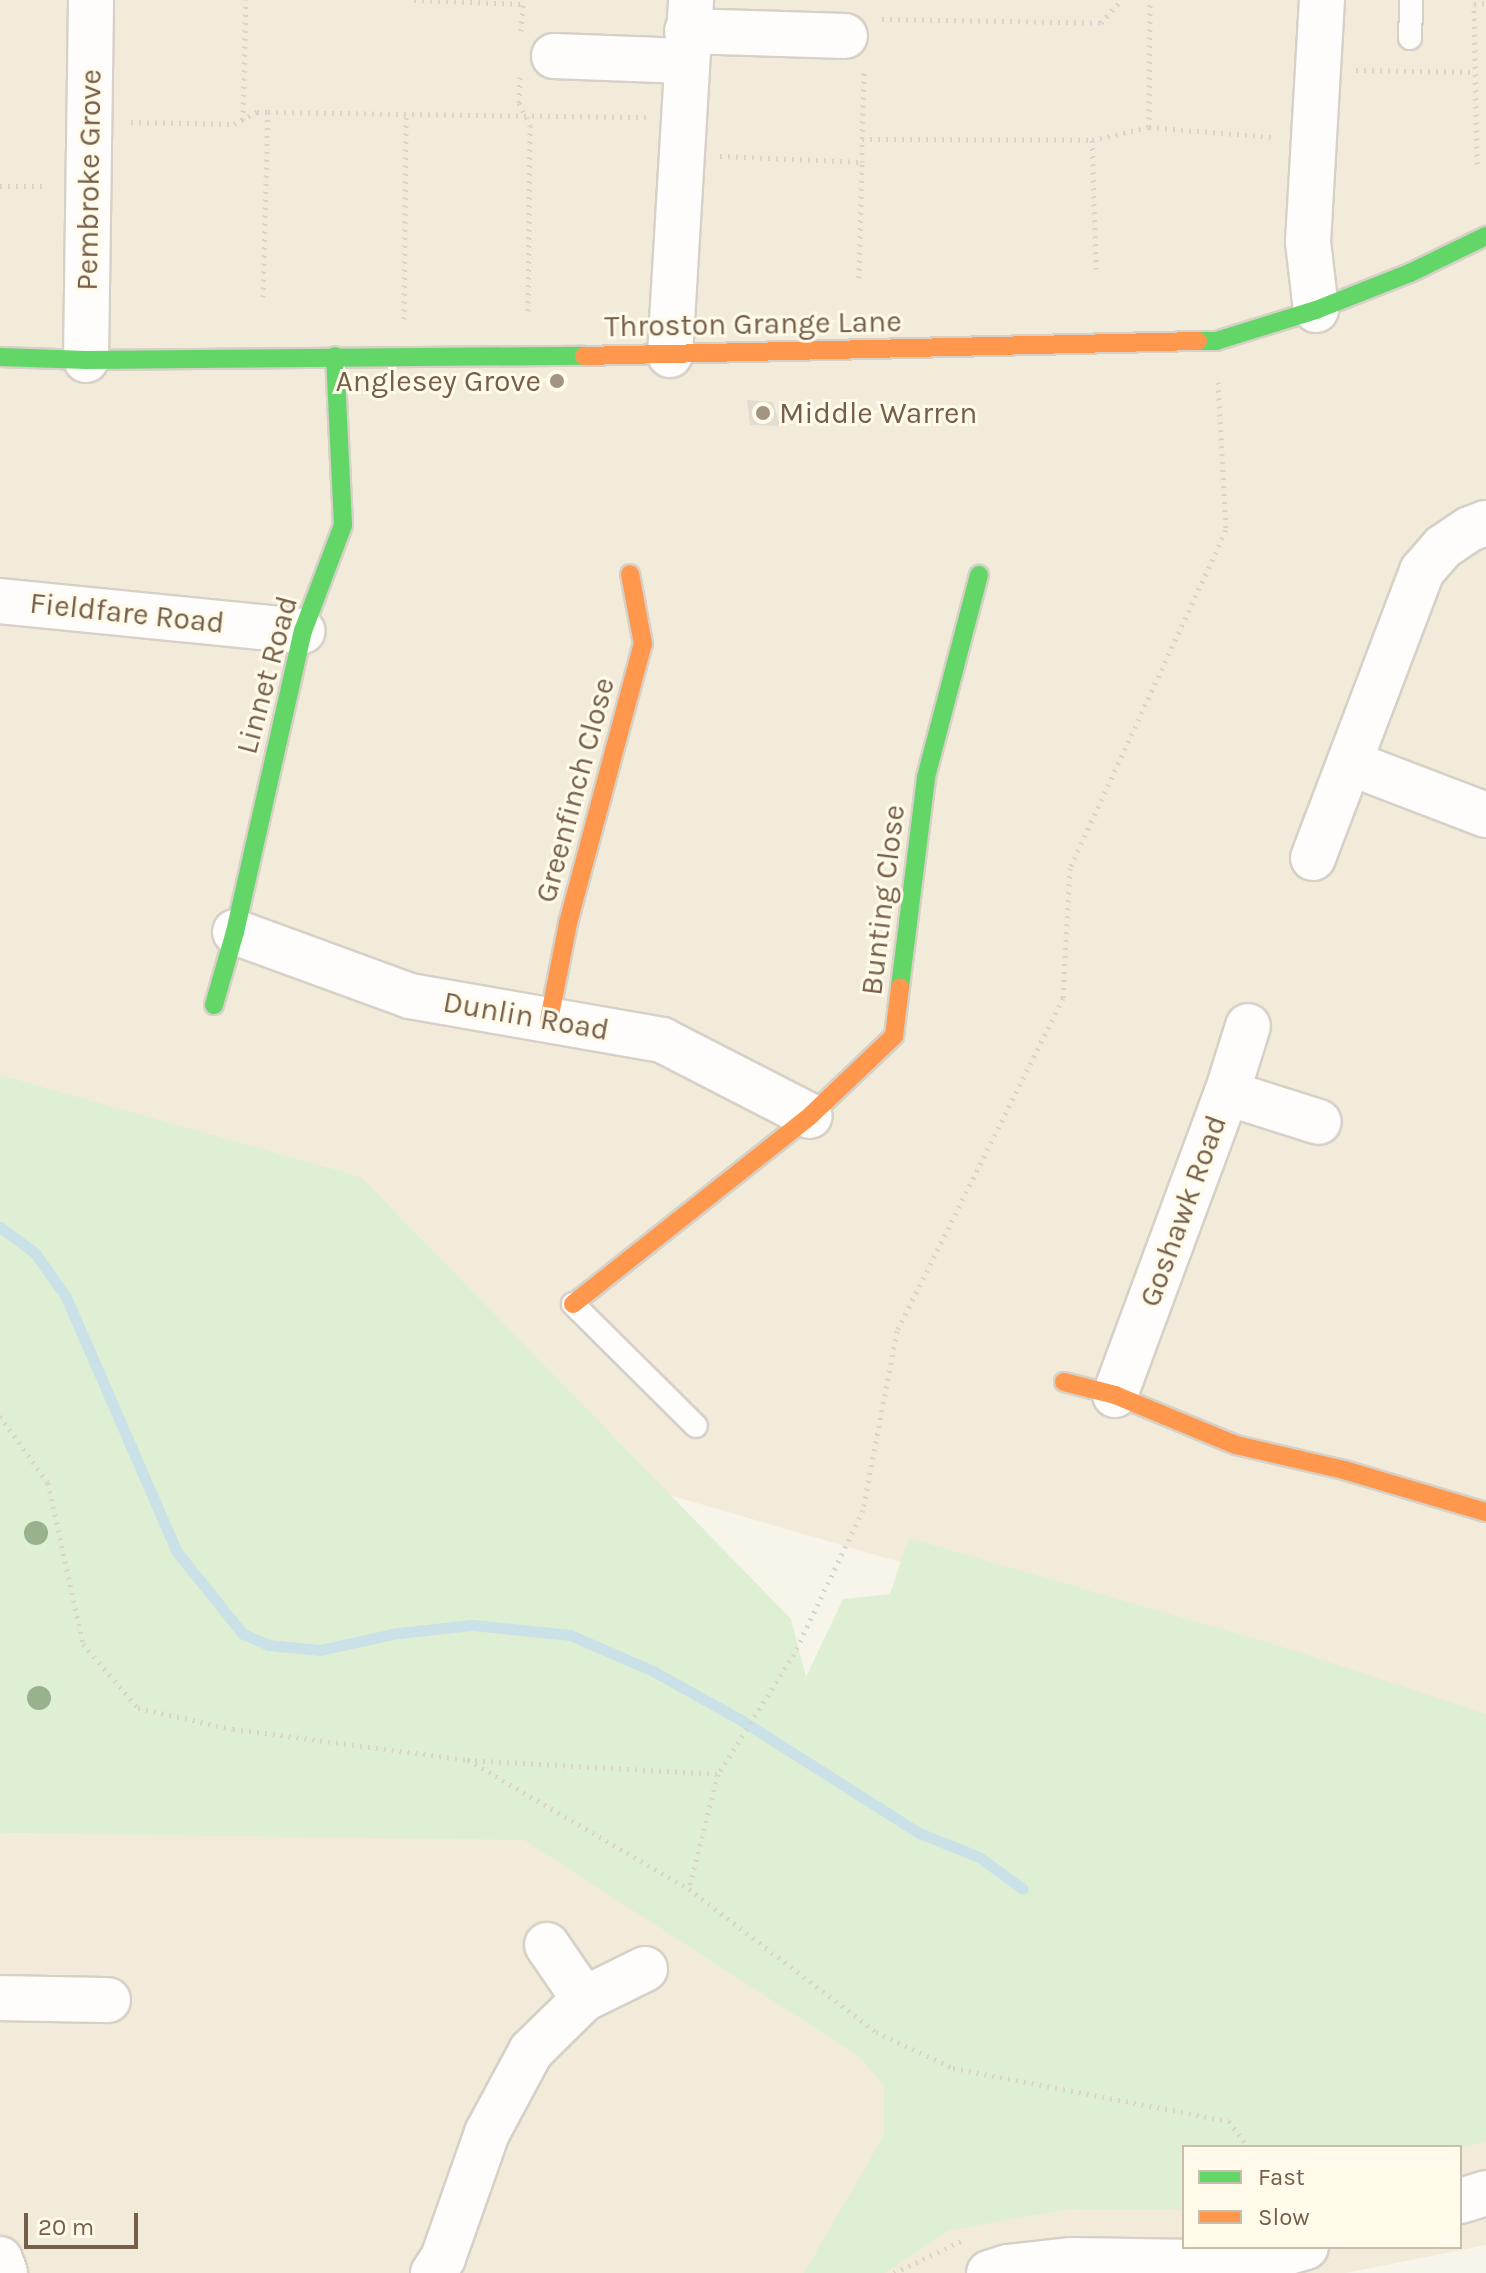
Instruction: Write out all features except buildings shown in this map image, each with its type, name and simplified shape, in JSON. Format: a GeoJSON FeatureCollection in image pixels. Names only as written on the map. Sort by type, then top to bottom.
{"type":"FeatureCollection","features":[{"type":"Feature","properties":{"kind":"street","name":"Pembroke Grove"},"geometry":{"type":"LineString","coordinates":[[86,360],[91,0]]}},
{"type":"Feature","properties":{"kind":"street"},"geometry":{"type":"LineString","coordinates":[[1316,310],[1308,242],[1322,0]]}},
{"type":"Feature","properties":{"kind":"street"},"geometry":{"type":"LineString","coordinates":[[532,59],[688,30],[863,28]]}},
{"type":"Feature","properties":{"kind":"street"},"geometry":{"type":"LineString","coordinates":[[670,355],[688,30]]}},
{"type":"Feature","properties":{"kind":"street","name":"Throston Grange Lane"},"geometry":{"type":"LineString","coordinates":[[0,357],[86,360],[670,355],[1216,341],[1316,310],[1410,273],[1486,236]]}},
{"type":"Feature","properties":{"kind":"street","name":"Linnet Road"},"geometry":{"type":"LineString","coordinates":[[214,1005],[235,932],[303,631],[343,525],[335,356]]}},
{"type":"Feature","properties":{"kind":"street"},"geometry":{"type":"LineString","coordinates":[[1313,858],[1422,571],[1443,547],[1470,529],[1486,523]]}},
{"type":"Feature","properties":{"kind":"street","name":"Greenfinch Close"},"geometry":{"type":"LineString","coordinates":[[549,1020],[568,923],[643,644],[630,574]]}},
{"type":"Feature","properties":{"kind":"street","name":"Bunting Close"},"geometry":{"type":"LineString","coordinates":[[573,1304],[810,1116],[894,1036],[926,777],[979,575]]}},
{"type":"Feature","properties":{"kind":"street","name":"Fieldfare Road"},"geometry":{"type":"LineString","coordinates":[[0,601],[303,631]]}},
{"type":"Feature","properties":{"kind":"street"},"geometry":{"type":"LineString","coordinates":[[1350,763],[1486,815]]}},
{"type":"Feature","properties":{"kind":"street","name":"Dunlin Road"},"geometry":{"type":"LineString","coordinates":[[235,932],[410,996],[662,1040],[810,1116]]}},
{"type":"Feature","properties":{"kind":"street","name":"Goshawk Road"},"geometry":{"type":"LineString","coordinates":[[1115,1395],[1227,1093],[1248,1026]]}},
{"type":"Feature","properties":{"kind":"street"},"geometry":{"type":"LineString","coordinates":[[1227,1093],[1319,1122]]}},
{"type":"Feature","properties":{"kind":"street"},"geometry":{"type":"LineString","coordinates":[[1064,1382],[1115,1395],[1236,1445],[1344,1470],[1486,1512]]}},
{"type":"Feature","properties":{"kind":"street"},"geometry":{"type":"LineString","coordinates":[[547,1945],[584,1999]]}},
{"type":"Feature","properties":{"kind":"street"},"geometry":{"type":"LineString","coordinates":[[433,2273],[443,2258],[487,2133],[531,2051],[584,1999],[645,1969]]}},
{"type":"Feature","properties":{"kind":"street"},"geometry":{"type":"LineString","coordinates":[[0,1998],[108,2000]]}},
{"type":"Feature","properties":{"kind":"street"},"geometry":{"type":"LineString","coordinates":[[1462,2200],[1486,2193]]}},
{"type":"Feature","properties":{"kind":"street"},"geometry":{"type":"LineString","coordinates":[[989,2273],[1007,2267],[1070,2260],[1197,2262],[1278,2255],[1299,2249]]}},
{"type":"Feature","properties":{"kind":"street"},"geometry":{"type":"LineString","coordinates":[[0,2259],[5,2273]]}},
{"type":"Feature","properties":{"kind":"lane"},"geometry":{"type":"LineString","coordinates":[[1410,38],[1411,0]]}},
{"type":"Feature","properties":{"kind":"lane"},"geometry":{"type":"LineString","coordinates":[[573,1304],[696,1426]]}},
{"type":"Feature","properties":{"kind":"path"},"geometry":{"type":"LineString","coordinates":[[243,120],[246,0]]}},
{"type":"Feature","properties":{"kind":"path"},"geometry":{"type":"LineString","coordinates":[[414,0],[522,2],[532,59],[519,103],[530,125],[529,355]]}},
{"type":"Feature","properties":{"kind":"path"},"geometry":{"type":"LineString","coordinates":[[863,28],[1101,23],[1121,0]]}},
{"type":"Feature","properties":{"kind":"path"},"geometry":{"type":"LineString","coordinates":[[1149,127],[1150,0]]}},
{"type":"Feature","properties":{"kind":"path"},"geometry":{"type":"LineString","coordinates":[[1477,164],[1474,4],[1486,3]]}},
{"type":"Feature","properties":{"kind":"path"},"geometry":{"type":"LineString","coordinates":[[1318,69],[1475,72]]}},
{"type":"Feature","properties":{"kind":"path"},"geometry":{"type":"LineString","coordinates":[[89,122],[234,124],[257,112],[525,115],[862,162]]}},
{"type":"Feature","properties":{"kind":"path"},"geometry":{"type":"LineString","coordinates":[[263,297],[268,112]]}},
{"type":"Feature","properties":{"kind":"path"},"geometry":{"type":"LineString","coordinates":[[406,113],[402,294],[408,356]]}},
{"type":"Feature","properties":{"kind":"path"},"geometry":{"type":"LineString","coordinates":[[859,278],[862,139],[1092,140],[1149,127],[1314,140]]}},
{"type":"Feature","properties":{"kind":"path"},"geometry":{"type":"LineString","coordinates":[[1092,140],[1096,269]]}},
{"type":"Feature","properties":{"kind":"path"},"geometry":{"type":"LineString","coordinates":[[689,1889],[718,1774],[794,1654],[863,1510],[897,1331],[1063,998],[1070,868],[1226,530],[1216,341]]}},
{"type":"Feature","properties":{"kind":"path"},"geometry":{"type":"LineString","coordinates":[[0,1416],[48,1483],[83,1644],[138,1708],[233,1729],[467,1760],[718,1774]]}},
{"type":"Feature","properties":{"kind":"path"},"geometry":{"type":"LineString","coordinates":[[467,1760],[689,1889],[876,2032],[953,2068],[1229,2121],[1247,2145]]}},
{"type":"Feature","properties":{"kind":"shaded area"},"geometry":{"type":"Polygon","coordinates":[[[0,0],[1486,0],[1486,1732],[0,1301],[0,0]]]}},
{"type":"Feature","properties":{"kind":"shaded area"},"geometry":{"type":"Polygon","coordinates":[[[0,1833],[524,1839],[858,2056],[1486,1919],[1486,2245],[1346,2273],[0,2273],[0,1833]]]}},
{"type":"Feature","properties":{"kind":"green space"},"geometry":{"type":"Polygon","coordinates":[[[0,1075],[361,1177],[791,1619],[806,1677],[843,1599],[890,1594],[909,1538],[1280,1646],[1486,1714],[1486,2141],[1462,2148],[1462,2145],[1182,2145],[1182,2210],[1071,2209],[950,2230],[885,2273],[804,2273],[884,2135],[884,2085],[858,2056],[524,1840],[0,1833],[0,1075]]]}},
{"type":"Feature","properties":{"kind":"waterway"},"geometry":{"type":"LineString","coordinates":[[0,1227],[35,1253],[66,1297],[177,1552],[243,1634],[269,1645],[320,1650],[398,1633],[472,1625],[570,1635],[653,1671],[741,1720],[919,1833],[979,1857],[1023,1889]]}},
{"type":"Feature","properties":{"kind":"traffic: fast"},"geometry":{"type":"LineString","coordinates":[[1198,341],[1216,341],[1316,310],[1410,273],[1486,236]]}},
{"type":"Feature","properties":{"kind":"traffic: fast"},"geometry":{"type":"LineString","coordinates":[[214,1005],[235,932],[303,631],[343,525],[335,356]]}},
{"type":"Feature","properties":{"kind":"traffic: fast"},"geometry":{"type":"LineString","coordinates":[[0,357],[86,360],[584,356]]}},
{"type":"Feature","properties":{"kind":"traffic: fast"},"geometry":{"type":"LineString","coordinates":[[900,987],[926,777],[979,575]]}},
{"type":"Feature","properties":{"kind":"traffic: slow"},"geometry":{"type":"LineString","coordinates":[[584,356],[1198,341]]}},
{"type":"Feature","properties":{"kind":"traffic: slow"},"geometry":{"type":"LineString","coordinates":[[549,1020],[568,923],[643,644],[630,574]]}},
{"type":"Feature","properties":{"kind":"traffic: slow"},"geometry":{"type":"LineString","coordinates":[[573,1304],[810,1116],[894,1036],[900,987]]}},
{"type":"Feature","properties":{"kind":"traffic: slow"},"geometry":{"type":"LineString","coordinates":[[1064,1382],[1115,1395],[1236,1445],[1344,1470],[1486,1512]]}},
{"type":"Feature","properties":{"kind":"place","name":"Anglesey Grove"},"geometry":{"type":"Point","coordinates":[557,381]}},
{"type":"Feature","properties":{"kind":"place","name":"Middle Warren"},"geometry":{"type":"Point","coordinates":[763,413]}}]}
